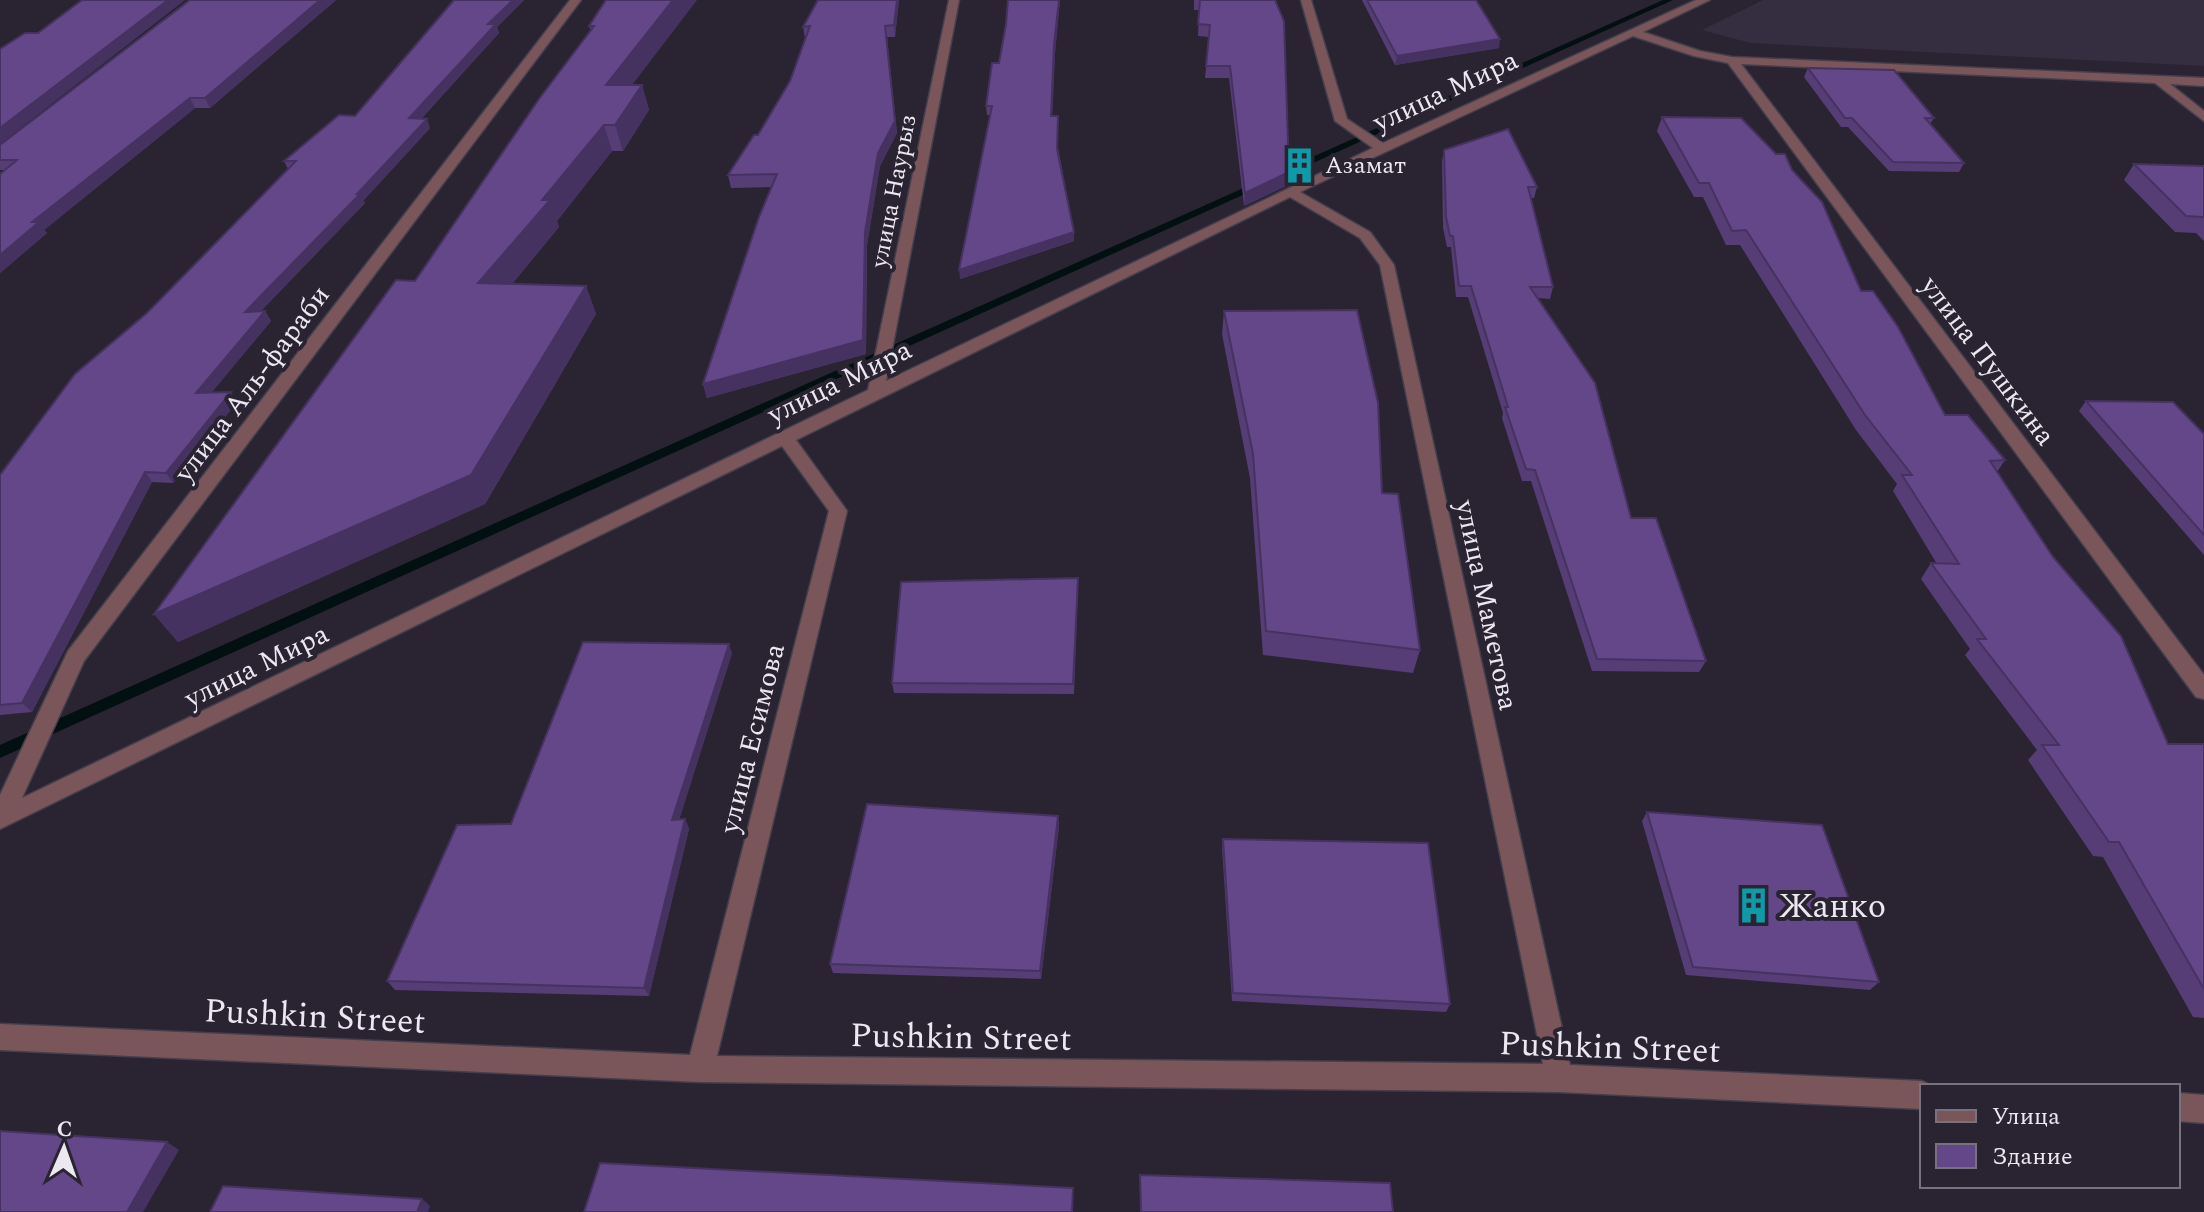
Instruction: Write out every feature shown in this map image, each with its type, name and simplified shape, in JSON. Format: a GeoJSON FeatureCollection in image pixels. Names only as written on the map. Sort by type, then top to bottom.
{"type":"FeatureCollection","features":[{"type":"Feature","properties":{"kind":"street","name":"улица Аль-фараби"},"geometry":{"type":"LineString","coordinates":[[1,818],[75,657],[576,0]]}},
{"type":"Feature","properties":{"kind":"street","name":"улица Наурыз"},"geometry":{"type":"LineString","coordinates":[[876,392],[954,0]]}},
{"type":"Feature","properties":{"kind":"street"},"geometry":{"type":"LineString","coordinates":[[1306,0],[1341,121],[1382,148]]}},
{"type":"Feature","properties":{"kind":"street","name":"улица Мира"},"geometry":{"type":"LineString","coordinates":[[1,818],[1290,192],[1537,75],[1705,0]]}},
{"type":"Feature","properties":{"kind":"street"},"geometry":{"type":"LineString","coordinates":[[1635,33],[1698,54],[1732,60],[2204,82]]}},
{"type":"Feature","properties":{"kind":"street","name":"улица Пушкина"},"geometry":{"type":"LineString","coordinates":[[1732,60],[2204,691]]}},
{"type":"Feature","properties":{"kind":"street"},"geometry":{"type":"LineString","coordinates":[[2158,80],[2204,117]]}},
{"type":"Feature","properties":{"kind":"street","name":"улица Маметова"},"geometry":{"type":"LineString","coordinates":[[1290,192],[1365,235],[1387,265],[1559,1078]]}},
{"type":"Feature","properties":{"kind":"street","name":"улица Есимова"},"geometry":{"type":"LineString","coordinates":[[700,1069],[838,511],[784,436]]}},
{"type":"Feature","properties":{"kind":"street","name":"Pushkin Street"},"geometry":{"type":"LineString","coordinates":[[0,1037],[700,1069],[1559,1078],[1920,1095]]}},
{"type":"Feature","properties":{"kind":"street"},"geometry":{"type":"LineString","coordinates":[[2180,1107],[2204,1109]]}},
{"type":"Feature","properties":{"kind":"shaded area"},"geometry":{"type":"Polygon","coordinates":[[[1763,0],[2204,0],[2204,66],[1750,43],[1702,30],[1763,0]]]}},
{"type":"Feature","properties":{"kind":"building"},"geometry":{"type":"Polygon","coordinates":[[[82,0],[168,0],[0,128],[0,49],[25,33],[38,33],[82,0]]]}},
{"type":"Feature","properties":{"kind":"building"},"geometry":{"type":"Polygon","coordinates":[[[190,0],[320,0],[205,98],[190,98],[32,222],[39,222],[0,255],[0,174],[17,160],[0,160],[0,145],[190,0]]]}},
{"type":"Feature","properties":{"kind":"building"},"geometry":{"type":"Polygon","coordinates":[[[454,0],[513,0],[488,24],[496,24],[409,118],[427,119],[357,194],[360,194],[245,312],[265,311],[196,393],[231,392],[166,473],[145,472],[22,703],[0,705],[0,475],[75,374],[147,313],[296,161],[284,161],[339,115],[355,116],[454,0]]]}},
{"type":"Feature","properties":{"kind":"building"},"geometry":{"type":"Polygon","coordinates":[[[606,0],[673,0],[606,85],[642,85],[615,125],[604,125],[542,200],[550,200],[478,283],[586,286],[471,475],[154,614],[396,280],[415,281],[539,99],[594,26],[589,26],[606,0]]]}},
{"type":"Feature","properties":{"kind":"building"},"geometry":{"type":"Polygon","coordinates":[[[818,0],[897,0],[894,25],[885,26],[895,121],[878,153],[865,232],[863,340],[703,384],[759,217],[777,174],[728,175],[754,135],[758,135],[790,81],[810,26],[803,27],[818,0]]]}},
{"type":"Feature","properties":{"kind":"building"},"geometry":{"type":"Polygon","coordinates":[[[1008,0],[1059,0],[1051,116],[1058,116],[1057,149],[1074,232],[959,270],[992,106],[986,106],[992,63],[999,63],[1008,0]]]}},
{"type":"Feature","properties":{"kind":"building"},"geometry":{"type":"Polygon","coordinates":[[[1200,0],[1275,0],[1284,21],[1289,172],[1245,193],[1230,66],[1206,66],[1210,25],[1198,24],[1200,0]]]}},
{"type":"Feature","properties":{"kind":"building"},"geometry":{"type":"Polygon","coordinates":[[[1367,0],[1476,0],[1500,39],[1397,56],[1367,0]]]}},
{"type":"Feature","properties":{"kind":"building"},"geometry":{"type":"Polygon","coordinates":[[[1808,68],[1894,70],[1934,118],[1925,118],[1964,163],[1893,162],[1852,118],[1845,118],[1808,68]]]}},
{"type":"Feature","properties":{"kind":"building"},"geometry":{"type":"Polygon","coordinates":[[[1662,117],[1741,118],[1776,154],[1785,154],[1792,170],[1822,202],[1861,291],[1873,291],[1898,327],[1945,415],[1968,415],[2005,460],[1990,461],[2053,557],[2121,636],[2168,744],[2204,744],[2204,989],[2119,842],[2109,842],[2042,745],[2059,745],[1977,639],[1986,639],[1931,563],[1959,564],[1902,475],[1912,475],[1865,415],[1746,230],[1732,231],[1709,183],[1699,183],[1662,117]]]}},
{"type":"Feature","properties":{"kind":"building"},"geometry":{"type":"Polygon","coordinates":[[[1508,129],[1537,187],[1528,187],[1553,287],[1530,287],[1595,383],[1631,518],[1656,518],[1706,661],[1597,659],[1535,470],[1526,469],[1471,286],[1459,286],[1453,236],[1450,236],[1446,217],[1444,150],[1508,129]]]}},
{"type":"Feature","properties":{"kind":"building"},"geometry":{"type":"Polygon","coordinates":[[[2134,164],[2204,166],[2204,217],[2186,216],[2134,164]]]}},
{"type":"Feature","properties":{"kind":"building"},"geometry":{"type":"Polygon","coordinates":[[[1357,310],[1378,403],[1382,493],[1398,494],[1420,650],[1266,631],[1253,454],[1224,311],[1357,310]]]}},
{"type":"Feature","properties":{"kind":"building"},"geometry":{"type":"Polygon","coordinates":[[[2086,401],[2173,402],[2204,434],[2204,535],[2086,401]]]}},
{"type":"Feature","properties":{"kind":"building"},"geometry":{"type":"Polygon","coordinates":[[[1078,578],[1073,684],[892,683],[901,582],[1078,578]]]}},
{"type":"Feature","properties":{"kind":"building"},"geometry":{"type":"Polygon","coordinates":[[[583,642],[729,644],[672,820],[685,819],[644,988],[387,981],[457,825],[511,824],[583,642]]]}},
{"type":"Feature","properties":{"kind":"building"},"geometry":{"type":"Polygon","coordinates":[[[867,804],[1058,816],[1040,971],[830,964],[867,804]]]}},
{"type":"Feature","properties":{"kind":"building","name":"Жанко"},"geometry":{"type":"Polygon","coordinates":[[[1647,812],[1822,825],[1879,982],[1693,967],[1647,812]]]}},
{"type":"Feature","properties":{"kind":"building"},"geometry":{"type":"Polygon","coordinates":[[[1223,839],[1428,843],[1450,1004],[1233,993],[1223,839]]]}},
{"type":"Feature","properties":{"kind":"building"},"geometry":{"type":"Polygon","coordinates":[[[0,1131],[167,1142],[127,1212],[0,1212],[0,1131]]]}},
{"type":"Feature","properties":{"kind":"building"},"geometry":{"type":"Polygon","coordinates":[[[600,1163],[1073,1188],[1072,1212],[584,1212],[600,1163]]]}},
{"type":"Feature","properties":{"kind":"building"},"geometry":{"type":"Polygon","coordinates":[[[1140,1175],[1390,1183],[1393,1212],[1141,1212],[1140,1175]]]}},
{"type":"Feature","properties":{"kind":"building"},"geometry":{"type":"Polygon","coordinates":[[[223,1186],[422,1199],[417,1212],[210,1212],[223,1186]]]}},
{"type":"Feature","properties":{"kind":"waterway"},"geometry":{"type":"LineString","coordinates":[[0,752],[1669,0]]}},
{"type":"Feature","properties":{"kind":"place","name":"Азамат"},"geometry":{"type":"Point","coordinates":[1299,165]}},
{"type":"Feature","properties":{"kind":"place","name":"Жанко"},"geometry":{"type":"Point","coordinates":[1753,905]}}]}
